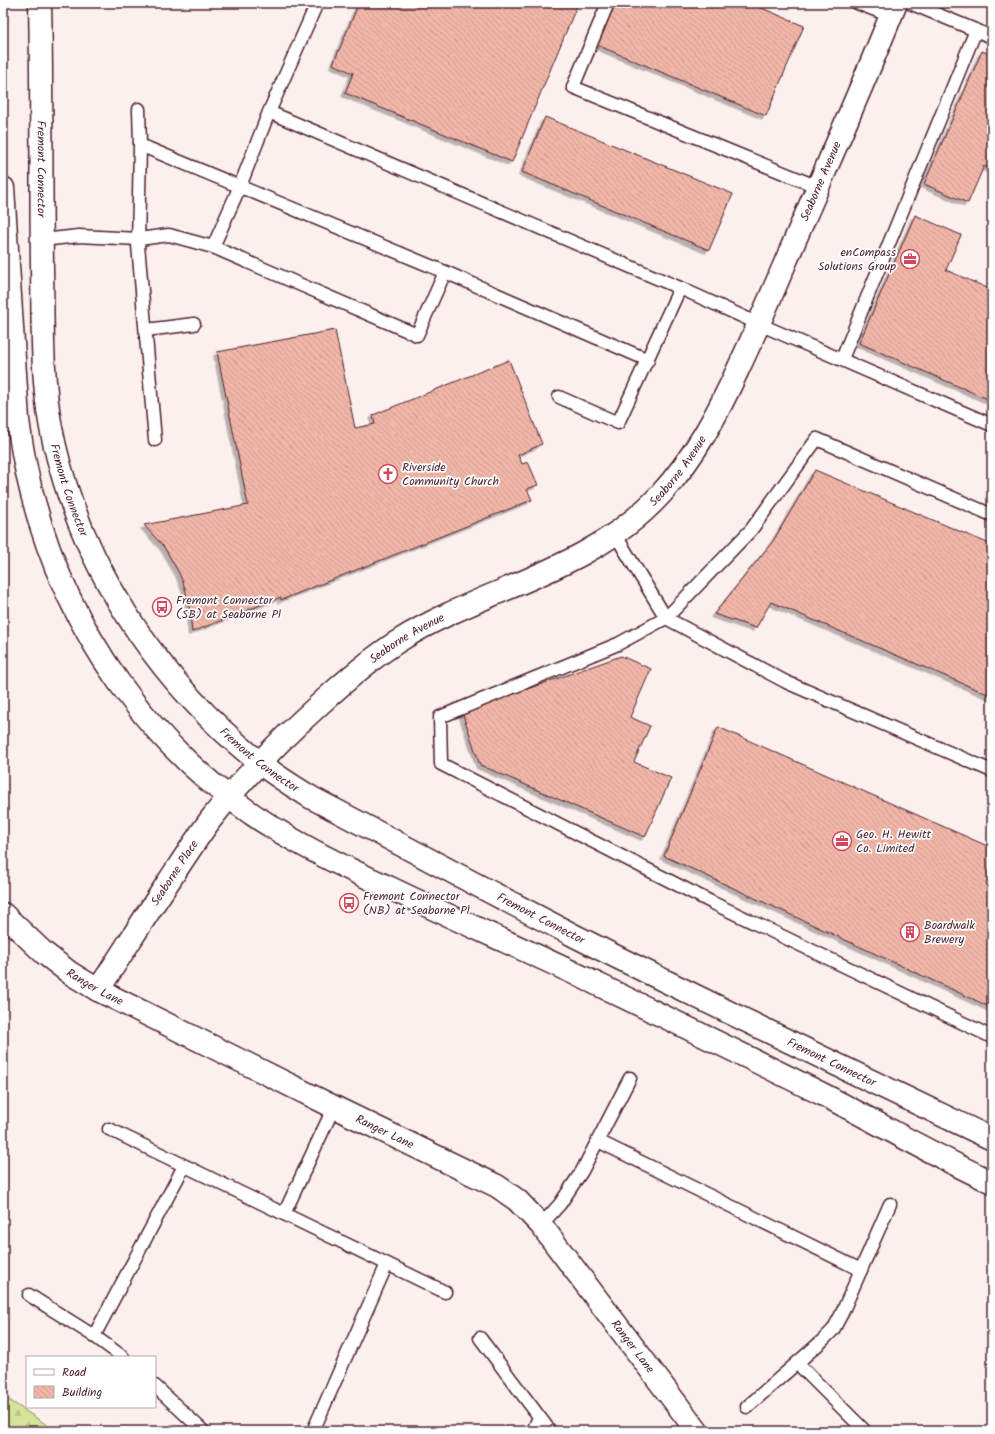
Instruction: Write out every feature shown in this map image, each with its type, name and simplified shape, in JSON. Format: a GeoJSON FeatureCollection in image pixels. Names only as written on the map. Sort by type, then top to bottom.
{"type":"FeatureCollection","features":[{"type":"Feature","properties":{"kind":"main road","name":"Fremont Connector"},"geometry":{"type":"LineString","coordinates":[[40,3],[44,356],[51,426],[67,488],[95,559],[131,622],[174,678],[198,706],[230,737],[260,763],[312,798],[563,930],[827,1061],[992,1140]]}},
{"type":"Feature","properties":{"kind":"main road","name":"Seaborne Avenue"},"geometry":{"type":"LineString","coordinates":[[260,763],[304,718],[367,662],[398,641],[428,624],[568,562],[615,534],[658,497],[681,470],[699,444],[724,400],[760,324],[893,10]]}},
{"type":"Feature","properties":{"kind":"main road"},"geometry":{"type":"LineString","coordinates":[[3,188],[18,420],[23,456],[31,491],[52,559],[84,626],[120,685],[142,714],[167,740],[205,777],[229,797],[274,828],[338,864],[604,987],[824,1096],[992,1182]]}},
{"type":"Feature","properties":{"kind":"main road","name":"Seaborne Place"},"geometry":{"type":"LineString","coordinates":[[98,990],[193,844],[229,797],[260,763]]}},
{"type":"Feature","properties":{"kind":"main road","name":"Ranger Lane"},"geometry":{"type":"LineString","coordinates":[[3,914],[44,953],[70,973],[98,990],[497,1186],[517,1200],[541,1225],[696,1430]]}},
{"type":"Feature","properties":{"kind":"lane"},"geometry":{"type":"LineString","coordinates":[[214,247],[269,112],[317,3]]}},
{"type":"Feature","properties":{"kind":"lane"},"geometry":{"type":"LineString","coordinates":[[608,3],[573,87],[818,187]]}},
{"type":"Feature","properties":{"kind":"lane"},"geometry":{"type":"LineString","coordinates":[[857,3],[893,10]]}},
{"type":"Feature","properties":{"kind":"lane"},"geometry":{"type":"LineString","coordinates":[[910,3],[992,37]]}},
{"type":"Feature","properties":{"kind":"lane"},"geometry":{"type":"LineString","coordinates":[[842,359],[976,30]]}},
{"type":"Feature","properties":{"kind":"lane"},"geometry":{"type":"LineString","coordinates":[[139,109],[139,239],[155,440]]}},
{"type":"Feature","properties":{"kind":"lane"},"geometry":{"type":"LineString","coordinates":[[269,112],[680,288],[992,425]]}},
{"type":"Feature","properties":{"kind":"lane"},"geometry":{"type":"LineString","coordinates":[[140,145],[445,272],[648,360]]}},
{"type":"Feature","properties":{"kind":"lane"},"geometry":{"type":"LineString","coordinates":[[42,240],[79,236],[139,239],[169,236],[214,247],[417,335],[445,272]]}},
{"type":"Feature","properties":{"kind":"lane"},"geometry":{"type":"LineString","coordinates":[[559,397],[618,423],[680,288]]}},
{"type":"Feature","properties":{"kind":"lane"},"geometry":{"type":"LineString","coordinates":[[146,330],[194,324]]}},
{"type":"Feature","properties":{"kind":"lane"},"geometry":{"type":"LineString","coordinates":[[992,515],[817,439],[751,530],[666,618],[618,644],[440,717],[441,764],[713,903],[992,1037]]}},
{"type":"Feature","properties":{"kind":"lane"},"geometry":{"type":"LineString","coordinates":[[615,534],[666,618],[786,682],[992,771]]}},
{"type":"Feature","properties":{"kind":"lane"},"geometry":{"type":"LineString","coordinates":[[541,1225],[571,1189],[598,1141],[630,1078]]}},
{"type":"Feature","properties":{"kind":"lane"},"geometry":{"type":"LineString","coordinates":[[284,1214],[334,1107]]}},
{"type":"Feature","properties":{"kind":"lane"},"geometry":{"type":"LineString","coordinates":[[109,1129],[445,1292]]}},
{"type":"Feature","properties":{"kind":"lane"},"geometry":{"type":"LineString","coordinates":[[598,1141],[861,1270]]}},
{"type":"Feature","properties":{"kind":"lane"},"geometry":{"type":"LineString","coordinates":[[94,1336],[184,1166]]}},
{"type":"Feature","properties":{"kind":"lane"},"geometry":{"type":"LineString","coordinates":[[747,1407],[833,1330],[890,1204]]}},
{"type":"Feature","properties":{"kind":"lane"},"geometry":{"type":"LineString","coordinates":[[313,1431],[387,1264]]}},
{"type":"Feature","properties":{"kind":"lane"},"geometry":{"type":"LineString","coordinates":[[28,1294],[94,1336],[122,1356]]}},
{"type":"Feature","properties":{"kind":"lane"},"geometry":{"type":"LineString","coordinates":[[480,1338],[550,1431]]}},
{"type":"Feature","properties":{"kind":"lane"},"geometry":{"type":"LineString","coordinates":[[797,1363],[865,1431]]}},
{"type":"Feature","properties":{"kind":"lane"},"geometry":{"type":"LineString","coordinates":[[156,1387],[203,1431]]}},
{"type":"Feature","properties":{"kind":"lane"},"geometry":{"type":"LineString","coordinates":[[533,1431],[539,1417]]}},
{"type":"Feature","properties":{"kind":"green space"},"geometry":{"type":"Polygon","coordinates":[[[3,1396],[56,1431],[3,1431],[3,1396]]]}},
{"type":"Feature","properties":{"kind":"building"},"geometry":{"type":"Polygon","coordinates":[[[359,3],[578,3],[512,162],[345,93],[353,73],[333,64],[359,3]]]}},
{"type":"Feature","properties":{"kind":"building"},"geometry":{"type":"Polygon","coordinates":[[[609,3],[750,3],[804,26],[766,116],[592,43],[609,3]]]}},
{"type":"Feature","properties":{"kind":"building"},"geometry":{"type":"Polygon","coordinates":[[[982,51],[992,55],[992,170],[984,166],[968,203],[924,184],[982,51]]]}},
{"type":"Feature","properties":{"kind":"building"},"geometry":{"type":"Polygon","coordinates":[[[545,117],[733,194],[709,250],[522,172],[545,117]]]}},
{"type":"Feature","properties":{"kind":"building"},"geometry":{"type":"Polygon","coordinates":[[[915,215],[961,235],[946,270],[992,290],[992,401],[859,343],[915,215]]]}},
{"type":"Feature","properties":{"kind":"building","name":"Riverside Community Church"},"geometry":{"type":"Polygon","coordinates":[[[335,330],[355,428],[375,424],[373,415],[509,360],[542,444],[518,455],[522,464],[528,462],[538,485],[527,489],[532,500],[281,600],[281,597],[192,632],[189,606],[185,588],[179,573],[164,547],[144,525],[248,505],[217,352],[335,330]]]}},
{"type":"Feature","properties":{"kind":"building"},"geometry":{"type":"Polygon","coordinates":[[[815,470],[992,545],[992,696],[771,602],[756,628],[714,614],[773,541],[815,470]]]}},
{"type":"Feature","properties":{"kind":"building"},"geometry":{"type":"Polygon","coordinates":[[[621,656],[651,669],[630,717],[650,726],[634,762],[671,778],[645,837],[480,765],[462,712],[621,656]]]}},
{"type":"Feature","properties":{"kind":"building","name":"Boardwalk Brewery"},"geometry":{"type":"Polygon","coordinates":[[[718,727],[992,848],[992,1008],[664,856],[718,727]]]}},
{"type":"Feature","properties":{"kind":"place","name":"enCompass Solutions Group"},"geometry":{"type":"Point","coordinates":[910,259]}},
{"type":"Feature","properties":{"kind":"place","name":"Riverside Community Church"},"geometry":{"type":"Point","coordinates":[388,474]}},
{"type":"Feature","properties":{"kind":"place","name":"Fremont Connector (SB) at Seaborne Pl"},"geometry":{"type":"Point","coordinates":[162,607]}},
{"type":"Feature","properties":{"kind":"place","name":"Geo. H. Hewitt Co. Limited"},"geometry":{"type":"Point","coordinates":[842,841]}},
{"type":"Feature","properties":{"kind":"place","name":"Fremont Connector (NB) at Seaborne Pl"},"geometry":{"type":"Point","coordinates":[349,903]}},
{"type":"Feature","properties":{"kind":"place","name":"Boardwalk Brewery"},"geometry":{"type":"Point","coordinates":[910,932]}}]}
